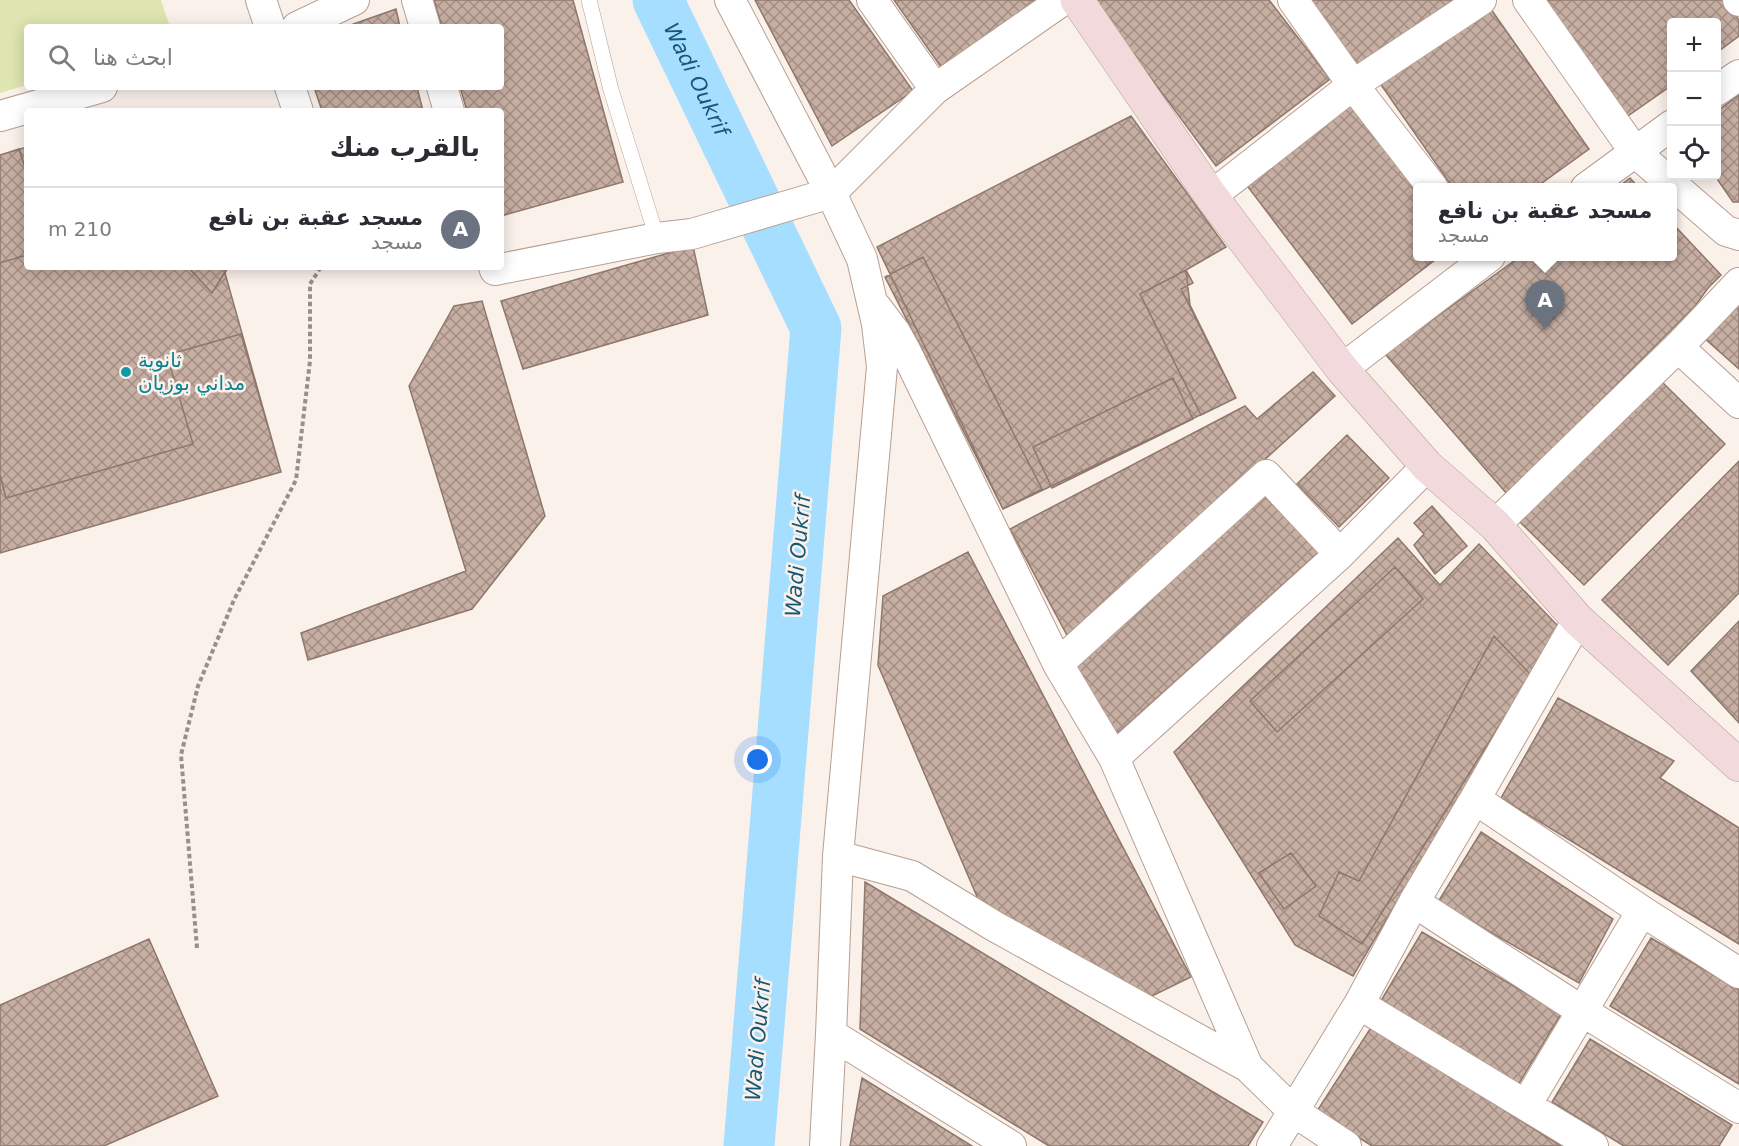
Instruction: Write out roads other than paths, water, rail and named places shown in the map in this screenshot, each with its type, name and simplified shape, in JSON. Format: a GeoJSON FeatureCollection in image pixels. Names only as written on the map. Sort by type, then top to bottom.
{"type":"FeatureCollection","features":[{"type":"Feature","properties":{"kind":"street"},"geometry":{"type":"LineString","coordinates":[[261,0],[269,24]]}},
{"type":"Feature","properties":{"kind":"street"},"geometry":{"type":"LineString","coordinates":[[303,24],[354,0]]}},
{"type":"Feature","properties":{"kind":"street"},"geometry":{"type":"LineString","coordinates":[[417,0],[424,24]]}},
{"type":"Feature","properties":{"kind":"street"},"geometry":{"type":"LineString","coordinates":[[730,0],[831,193],[862,259],[877,324],[882,367],[838,856],[825,1146]]}},
{"type":"Feature","properties":{"kind":"street"},"geometry":{"type":"LineString","coordinates":[[872,0],[935,89]]}},
{"type":"Feature","properties":{"kind":"street"},"geometry":{"type":"LineString","coordinates":[[504,268],[657,238],[692,234],[831,193],[935,89],[1063,0]]}},
{"type":"Feature","properties":{"kind":"street"},"geometry":{"type":"LineString","coordinates":[[1077,0],[1211,196],[1342,369],[1427,466],[1495,525],[1578,620],[1739,765]]}},
{"type":"Feature","properties":{"kind":"street"},"geometry":{"type":"LineString","coordinates":[[1293,0],[1353,85],[1429,183]]}},
{"type":"Feature","properties":{"kind":"street"},"geometry":{"type":"LineString","coordinates":[[1211,196],[1353,85],[1481,0]]}},
{"type":"Feature","properties":{"kind":"street"},"geometry":{"type":"LineString","coordinates":[[1528,0],[1635,152],[1671,183]]}},
{"type":"Feature","properties":{"kind":"street"},"geometry":{"type":"LineString","coordinates":[[1721,88],[1739,75]]}},
{"type":"Feature","properties":{"kind":"street"},"geometry":{"type":"LineString","coordinates":[[28,108],[91,90]]}},
{"type":"Feature","properties":{"kind":"street"},"geometry":{"type":"LineString","coordinates":[[291,90],[297,108]]}},
{"type":"Feature","properties":{"kind":"street"},"geometry":{"type":"LineString","coordinates":[[443,90],[448,108]]}},
{"type":"Feature","properties":{"kind":"street"},"geometry":{"type":"LineString","coordinates":[[0,116],[24,109]]}},
{"type":"Feature","properties":{"kind":"street"},"geometry":{"type":"LineString","coordinates":[[1593,183],[1670,126]]}},
{"type":"Feature","properties":{"kind":"street"},"geometry":{"type":"LineString","coordinates":[[1677,188],[1726,231],[1739,235]]}},
{"type":"Feature","properties":{"kind":"street"},"geometry":{"type":"LineString","coordinates":[[1342,369],[1483,261]]}},
{"type":"Feature","properties":{"kind":"street"},"geometry":{"type":"LineString","coordinates":[[1495,525],[1678,347],[1739,283]]}},
{"type":"Feature","properties":{"kind":"street"},"geometry":{"type":"LineString","coordinates":[[872,302],[895,332],[906,352],[1058,664],[1114,758],[1248,1067]]}},
{"type":"Feature","properties":{"kind":"street"},"geometry":{"type":"LineString","coordinates":[[1678,347],[1739,402]]}},
{"type":"Feature","properties":{"kind":"street"},"geometry":{"type":"LineString","coordinates":[[1114,758],[1340,554],[1427,466]]}},
{"type":"Feature","properties":{"kind":"street"},"geometry":{"type":"LineString","coordinates":[[1058,664],[1266,475],[1340,554]]}},
{"type":"Feature","properties":{"kind":"street"},"geometry":{"type":"LineString","coordinates":[[1272,1146],[1359,1004],[1414,902],[1578,620]]}},
{"type":"Feature","properties":{"kind":"street"},"geometry":{"type":"LineString","coordinates":[[1475,799],[1739,973]]}},
{"type":"Feature","properties":{"kind":"street"},"geometry":{"type":"LineString","coordinates":[[838,856],[912,876],[994,926],[1248,1067],[1293,1111],[1346,1146]]}},
{"type":"Feature","properties":{"kind":"street"},"geometry":{"type":"LineString","coordinates":[[1414,902],[1582,1011],[1739,1108]]}},
{"type":"Feature","properties":{"kind":"street"},"geometry":{"type":"LineString","coordinates":[[1526,1105],[1642,911]]}},
{"type":"Feature","properties":{"kind":"street"},"geometry":{"type":"LineString","coordinates":[[1359,1004],[1593,1146]]}},
{"type":"Feature","properties":{"kind":"street"},"geometry":{"type":"LineString","coordinates":[[831,1034],[1011,1146]]}},
{"type":"Feature","properties":{"kind":"lane"},"geometry":{"type":"LineString","coordinates":[[589,0],[611,90],[657,238]]}},
{"type":"Feature","properties":{"kind":"waterway","name":"Wadi Oukrif"},"geometry":{"type":"LineString","coordinates":[[658,0],[816,328],[749,1146]]}},
{"type":"Feature","properties":{"kind":"place","name":"مسجد عقبة بن نافع"},"geometry":{"type":"Point","coordinates":[1545,330]}},
{"type":"Feature","properties":{"kind":"place","name":"ثانوية مداني بوزيان"},"geometry":{"type":"Point","coordinates":[126,372]}}]}
